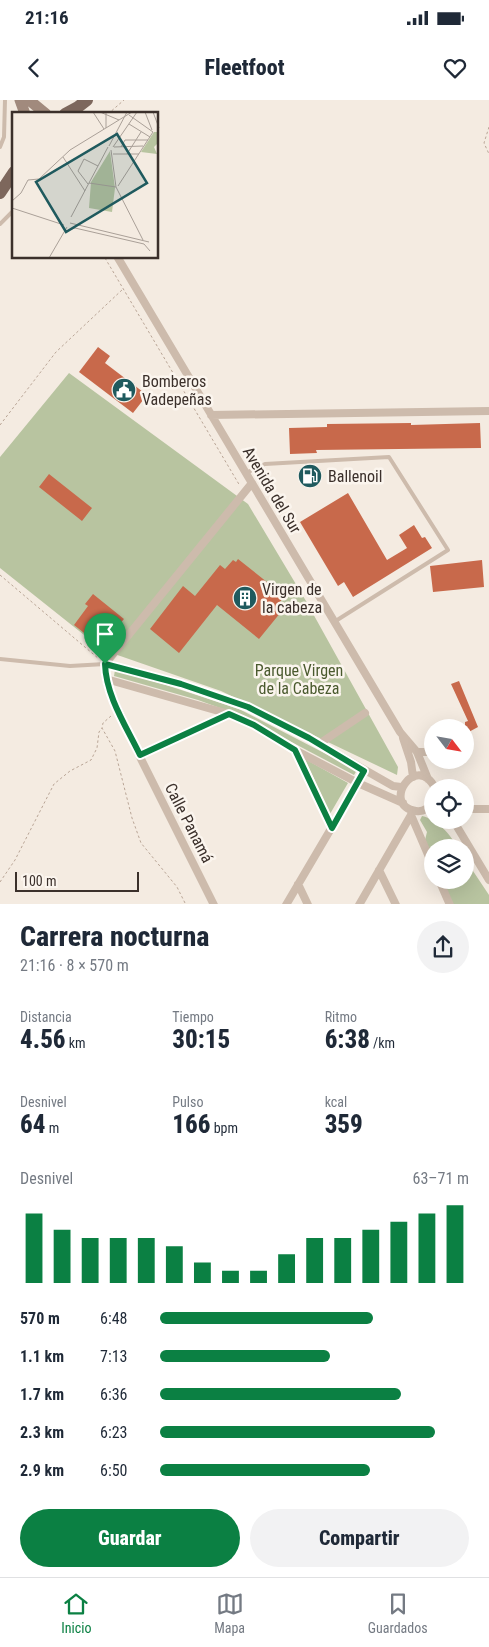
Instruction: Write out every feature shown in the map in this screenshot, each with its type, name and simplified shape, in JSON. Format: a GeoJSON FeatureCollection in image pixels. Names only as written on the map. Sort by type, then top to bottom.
{"type":"FeatureCollection","features":[{"type":"Feature","properties":{"kind":"main road"},"geometry":{"type":"LineString","coordinates":[[20,100],[24,112]]}},
{"type":"Feature","properties":{"kind":"main road"},"geometry":{"type":"LineString","coordinates":[[29,100],[44,112]]}},
{"type":"Feature","properties":{"kind":"main road"},"geometry":{"type":"LineString","coordinates":[[69,112],[87,100]]}},
{"type":"Feature","properties":{"kind":"main road"},"geometry":{"type":"LineString","coordinates":[[86,112],[95,100]]}},
{"type":"Feature","properties":{"kind":"main road"},"geometry":{"type":"LineString","coordinates":[[0,194],[12,175]]}},
{"type":"Feature","properties":{"kind":"main road"},"geometry":{"type":"LineString","coordinates":[[0,194],[12,187]]}},
{"type":"Feature","properties":{"kind":"street","name":"Avenida del Sur"},"geometry":{"type":"LineString","coordinates":[[119,259],[402,736],[411,762],[412,777]]}},
{"type":"Feature","properties":{"kind":"street"},"geometry":{"type":"LineString","coordinates":[[211,415],[489,411]]}},
{"type":"Feature","properties":{"kind":"street"},"geometry":{"type":"LineString","coordinates":[[252,483],[105,664],[181,684],[248,707],[319,744],[364,771],[393,786],[401,787]]}},
{"type":"Feature","properties":{"kind":"street","name":"Calle Panamá"},"geometry":{"type":"LineString","coordinates":[[105,664],[109,690],[214,904]]}},
{"type":"Feature","properties":{"kind":"street"},"geometry":{"type":"LineString","coordinates":[[106,679],[229,714],[254,725],[295,750],[358,783],[403,803],[412,813],[424,844]]}},
{"type":"Feature","properties":{"kind":"street"},"geometry":{"type":"LineString","coordinates":[[319,744],[365,713]]}},
{"type":"Feature","properties":{"kind":"street"},"geometry":{"type":"LineString","coordinates":[[140,755],[229,714]]}},
{"type":"Feature","properties":{"kind":"street","name":"Avenida del Sur"},"geometry":{"type":"LineString","coordinates":[[402,736],[417,752],[428,778]]}},
{"type":"Feature","properties":{"kind":"street"},"geometry":{"type":"LineString","coordinates":[[295,750],[332,828]]}},
{"type":"Feature","properties":{"kind":"street"},"geometry":{"type":"LineString","coordinates":[[417,752],[424,752]]}},
{"type":"Feature","properties":{"kind":"street"},"geometry":{"type":"LineString","coordinates":[[286,904],[364,771]]}},
{"type":"Feature","properties":{"kind":"street"},"geometry":{"type":"LineString","coordinates":[[403,803],[400,793],[401,787],[408,779],[423,776],[428,778]]}},
{"type":"Feature","properties":{"kind":"street"},"geometry":{"type":"LineString","coordinates":[[474,809],[489,809]]}},
{"type":"Feature","properties":{"kind":"street"},"geometry":{"type":"LineString","coordinates":[[412,813],[424,812]]}},
{"type":"Feature","properties":{"kind":"street"},"geometry":{"type":"LineString","coordinates":[[359,904],[412,813]]}},
{"type":"Feature","properties":{"kind":"street"},"geometry":{"type":"LineString","coordinates":[[458,829],[489,880]]}},
{"type":"Feature","properties":{"kind":"street"},"geometry":{"type":"LineString","coordinates":[[379,870],[396,904]]}},
{"type":"Feature","properties":{"kind":"street"},"geometry":{"type":"LineString","coordinates":[[298,884],[308,904]]}},
{"type":"Feature","properties":{"kind":"street"},"geometry":{"type":"LineString","coordinates":[[443,889],[450,904]]}},
{"type":"Feature","properties":{"kind":"lane"},"geometry":{"type":"LineString","coordinates":[[0,147],[4,137],[5,100]]}},
{"type":"Feature","properties":{"kind":"lane"},"geometry":{"type":"LineString","coordinates":[[0,224],[12,212]]}},
{"type":"Feature","properties":{"kind":"lane"},"geometry":{"type":"LineString","coordinates":[[246,473],[266,464],[389,457],[448,550],[334,622]]}},
{"type":"Feature","properties":{"kind":"lane"},"geometry":{"type":"LineString","coordinates":[[0,659],[70,666],[105,664]]}},
{"type":"Feature","properties":{"kind":"path"},"geometry":{"type":"LineString","coordinates":[[110,112],[124,100]]}},
{"type":"Feature","properties":{"kind":"path"},"geometry":{"type":"LineString","coordinates":[[489,127],[484,143],[489,154]]}},
{"type":"Feature","properties":{"kind":"path"},"geometry":{"type":"LineString","coordinates":[[106,259],[240,487]]}},
{"type":"Feature","properties":{"kind":"path"},"geometry":{"type":"LineString","coordinates":[[0,425],[56,352],[123,289]]}},
{"type":"Feature","properties":{"kind":"path"},"geometry":{"type":"LineString","coordinates":[[0,575],[105,664]]}},
{"type":"Feature","properties":{"kind":"path"},"geometry":{"type":"LineString","coordinates":[[0,882],[15,860],[54,784],[70,771],[91,760],[97,748],[99,732],[103,723],[119,711]]}},
{"type":"Feature","properties":{"kind":"path"},"geometry":{"type":"LineString","coordinates":[[102,728],[116,751],[132,818],[141,843],[177,887],[186,904]]}},
{"type":"Feature","properties":{"kind":"green space","name":"Parque Virgen de la Cabeza"},"geometry":{"type":"Polygon","coordinates":[[[69,373],[248,504],[306,601],[398,767],[397,775],[221,691],[103,650],[0,568],[0,457],[69,373]]]}},
{"type":"Feature","properties":{"kind":"green space"},"geometry":{"type":"Polygon","coordinates":[[[115,670],[239,709],[357,770],[354,775],[242,716],[198,700],[114,676],[115,670]]]}},
{"type":"Feature","properties":{"kind":"green space"},"geometry":{"type":"Polygon","coordinates":[[[305,759],[348,783],[330,814],[305,759]]]}},
{"type":"Feature","properties":{"kind":"green space"},"geometry":{"type":"Polygon","coordinates":[[[422,816],[424,817],[424,827],[420,820],[422,816]]]}},
{"type":"Feature","properties":{"kind":"green space"},"geometry":{"type":"Polygon","coordinates":[[[425,829],[443,829],[452,839],[425,839],[427,832],[425,829]]]}},
{"type":"Feature","properties":{"kind":"green space"},"geometry":{"type":"Polygon","coordinates":[[[474,872],[489,895],[489,904],[450,904],[443,889],[474,889],[474,872]]]}},
{"type":"Feature","properties":{"kind":"building"},"geometry":{"type":"Polygon","coordinates":[[[98,347],[110,356],[105,363],[147,395],[133,413],[79,372],[98,347]]]}},
{"type":"Feature","properties":{"kind":"building"},"geometry":{"type":"Polygon","coordinates":[[[411,423],[411,425],[480,423],[481,448],[316,450],[317,453],[290,454],[289,428],[327,427],[327,424],[411,423]]]}},
{"type":"Feature","properties":{"kind":"building"},"geometry":{"type":"Polygon","coordinates":[[[49,474],[92,508],[82,521],[39,487],[49,474]]]}},
{"type":"Feature","properties":{"kind":"building"},"geometry":{"type":"Polygon","coordinates":[[[348,493],[387,560],[407,548],[399,535],[414,525],[422,538],[425,537],[432,548],[353,597],[344,582],[338,586],[300,522],[348,493]]]}},
{"type":"Feature","properties":{"kind":"building","name":"Virgen de la cabeza"},"geometry":{"type":"Polygon","coordinates":[[[238,559],[282,594],[280,597],[282,599],[276,608],[281,612],[259,639],[217,605],[179,653],[150,629],[183,586],[195,596],[220,565],[225,569],[233,560],[236,562],[238,559]]]}},
{"type":"Feature","properties":{"kind":"building"},"geometry":{"type":"Polygon","coordinates":[[[482,560],[484,587],[433,592],[430,566],[482,560]]]}},
{"type":"Feature","properties":{"kind":"building"},"geometry":{"type":"Polygon","coordinates":[[[93,594],[124,619],[116,628],[112,625],[98,644],[74,625],[88,606],[85,604],[93,594]]]}},
{"type":"Feature","properties":{"kind":"building"},"geometry":{"type":"Polygon","coordinates":[[[459,681],[478,727],[474,729],[474,719],[467,719],[451,684],[459,681]]]}},
{"type":"Feature","properties":{"kind":"place","name":"Bomberos Vadepeñas"},"geometry":{"type":"Point","coordinates":[124,390]}},
{"type":"Feature","properties":{"kind":"place","name":"Ballenoil"},"geometry":{"type":"Point","coordinates":[310,476]}},
{"type":"Feature","properties":{"kind":"place","name":"Virgen de la cabeza"},"geometry":{"type":"Point","coordinates":[245,598]}},
{"type":"Feature","properties":{"kind":"route"},"geometry":{"type":"LineString","coordinates":[[105,664],[181,684],[248,707],[309,738],[364,771],[332,828],[295,750],[254,725],[229,714],[140,755],[109,690],[105,664]]}}]}
